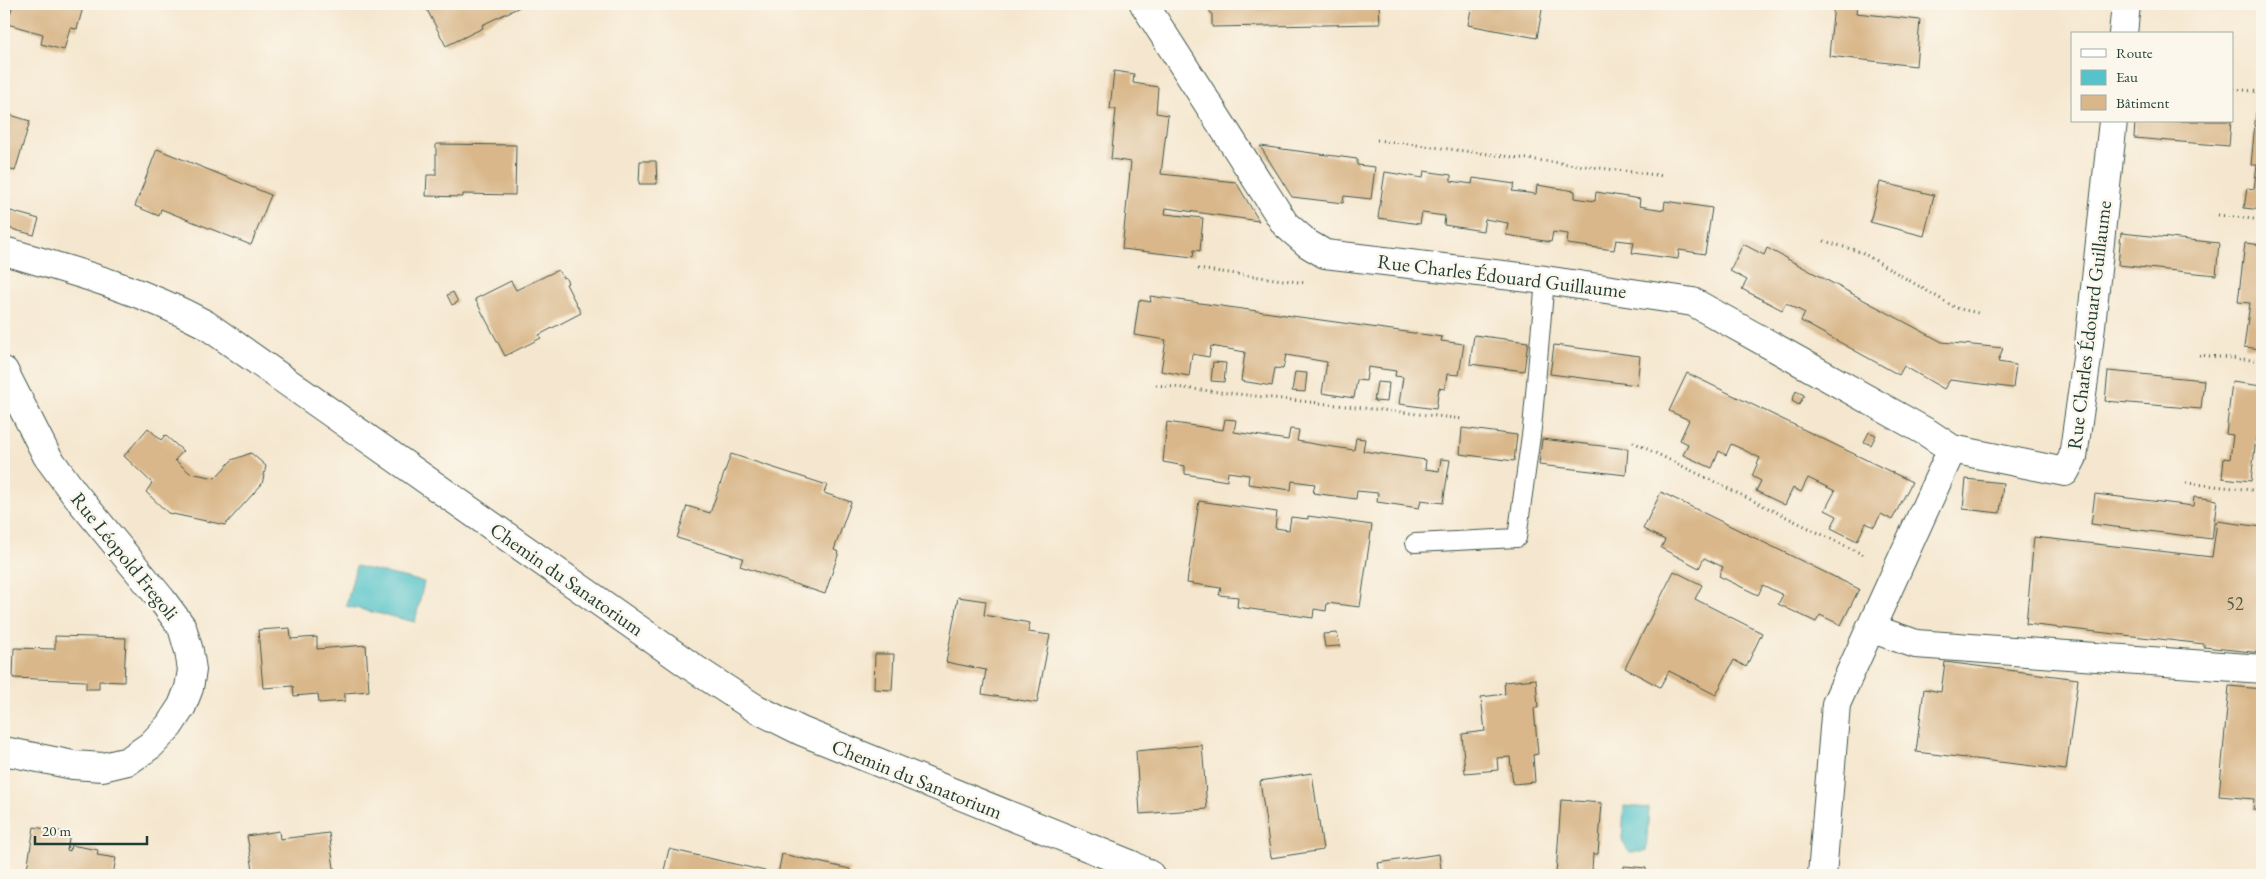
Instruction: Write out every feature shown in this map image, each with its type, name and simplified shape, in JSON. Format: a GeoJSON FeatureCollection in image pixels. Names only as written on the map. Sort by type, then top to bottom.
{"type":"FeatureCollection","features":[{"type":"Feature","properties":{"kind":"street","name":"Rue Charles Édouard Guillaume"},"geometry":{"type":"LineString","coordinates":[[1144,4],[1285,224],[1308,244],[1325,254],[1544,280],[1693,302],[1919,428],[1952,449],[2065,472],[2073,457],[2090,344],[2113,122]]}},
{"type":"Feature","properties":{"kind":"street"},"geometry":{"type":"LineString","coordinates":[[2123,32],[2126,4]]}},
{"type":"Feature","properties":{"kind":"street","name":"Chemin du Sanatorium"},"geometry":{"type":"LineString","coordinates":[[4,251],[115,285],[170,306],[205,324],[687,664],[754,708],[850,753],[1132,865],[1150,875]]}},
{"type":"Feature","properties":{"kind":"street","name":"Rue Léopold Fregoli"},"geometry":{"type":"LineString","coordinates":[[4,370],[47,456],[74,493],[162,600],[182,628],[192,670],[189,688],[182,706],[169,726],[151,745],[128,761],[103,767],[73,765],[9,752]]}},
{"type":"Feature","properties":{"kind":"street"},"geometry":{"type":"LineString","coordinates":[[1822,875],[1836,704],[1952,449]]}},
{"type":"Feature","properties":{"kind":"street"},"geometry":{"type":"LineString","coordinates":[[1870,628],[1916,644],[2262,669]]}},
{"type":"Feature","properties":{"kind":"lane"},"geometry":{"type":"LineString","coordinates":[[1415,543],[1517,538],[1532,428],[1544,280]]}},
{"type":"Feature","properties":{"kind":"path"},"geometry":{"type":"LineString","coordinates":[[2234,89],[2262,92]]}},
{"type":"Feature","properties":{"kind":"path"},"geometry":{"type":"LineString","coordinates":[[1377,140],[1664,176]]}},
{"type":"Feature","properties":{"kind":"path"},"geometry":{"type":"LineString","coordinates":[[2218,215],[2262,220]]}},
{"type":"Feature","properties":{"kind":"path"},"geometry":{"type":"LineString","coordinates":[[1824,240],[1861,252],[1956,308],[1978,312]]}},
{"type":"Feature","properties":{"kind":"path"},"geometry":{"type":"LineString","coordinates":[[2199,355],[2262,361]]}},
{"type":"Feature","properties":{"kind":"path"},"geometry":{"type":"LineString","coordinates":[[1156,385],[1463,419]]}},
{"type":"Feature","properties":{"kind":"path"},"geometry":{"type":"LineString","coordinates":[[1633,442],[1896,571]]}},
{"type":"Feature","properties":{"kind":"path"},"geometry":{"type":"LineString","coordinates":[[2186,483],[2262,491]]}},
{"type":"Feature","properties":{"kind":"water"},"geometry":{"type":"Polygon","coordinates":[[[356,566],[424,582],[415,622],[346,606],[356,566]]]}},
{"type":"Feature","properties":{"kind":"water"},"geometry":{"type":"Polygon","coordinates":[[[1624,806],[1649,808],[1646,852],[1629,852],[1622,841],[1624,806]]]}},
{"type":"Feature","properties":{"kind":"building"},"geometry":{"type":"Polygon","coordinates":[[[13,4],[84,4],[77,29],[70,28],[64,50],[41,44],[43,34],[7,24],[13,4]]]}},
{"type":"Feature","properties":{"kind":"building"},"geometry":{"type":"Polygon","coordinates":[[[424,4],[526,4],[482,25],[483,28],[446,46],[424,4]]]}},
{"type":"Feature","properties":{"kind":"building"},"geometry":{"type":"Polygon","coordinates":[[[1206,4],[1379,4],[1380,24],[1212,27],[1212,15],[1206,4]]]}},
{"type":"Feature","properties":{"kind":"building"},"geometry":{"type":"Polygon","coordinates":[[[1472,4],[1543,4],[1537,38],[1468,25],[1472,4]]]}},
{"type":"Feature","properties":{"kind":"building"},"geometry":{"type":"Polygon","coordinates":[[[1834,4],[1857,4],[1856,13],[1920,20],[1916,66],[1829,56],[1834,4]]]}},
{"type":"Feature","properties":{"kind":"building"},"geometry":{"type":"Polygon","coordinates":[[[1114,71],[1134,74],[1133,83],[1158,87],[1156,113],[1168,115],[1161,174],[1236,182],[1259,221],[1166,208],[1165,214],[1203,218],[1200,251],[1194,250],[1193,257],[1122,249],[1131,162],[1111,159],[1116,109],[1110,109],[1114,71]]]}},
{"type":"Feature","properties":{"kind":"building"},"geometry":{"type":"Polygon","coordinates":[[[2256,112],[2262,113],[2262,210],[2244,208],[2247,188],[2254,189],[2257,165],[2251,165],[2256,112]]]}},
{"type":"Feature","properties":{"kind":"building"},"geometry":{"type":"Polygon","coordinates":[[[4,113],[30,121],[15,171],[4,168],[4,113]]]}},
{"type":"Feature","properties":{"kind":"building"},"geometry":{"type":"Polygon","coordinates":[[[2135,122],[2231,122],[2229,146],[2134,138],[2135,122]]]}},
{"type":"Feature","properties":{"kind":"building"},"geometry":{"type":"Polygon","coordinates":[[[436,144],[516,145],[515,195],[463,194],[463,197],[426,196],[427,175],[436,175],[436,144]]]}},
{"type":"Feature","properties":{"kind":"building"},"geometry":{"type":"Polygon","coordinates":[[[1260,146],[1357,159],[1357,165],[1375,167],[1371,199],[1344,196],[1343,203],[1292,197],[1260,146]]]}},
{"type":"Feature","properties":{"kind":"building"},"geometry":{"type":"Polygon","coordinates":[[[157,149],[271,195],[251,245],[161,209],[159,216],[135,206],[157,149]]]}},
{"type":"Feature","properties":{"kind":"building"},"geometry":{"type":"Polygon","coordinates":[[[640,161],[656,161],[657,184],[639,184],[640,161]]]}},
{"type":"Feature","properties":{"kind":"building"},"geometry":{"type":"Polygon","coordinates":[[[1424,171],[1451,175],[1451,181],[1472,184],[1473,178],[1515,184],[1512,191],[1536,194],[1537,185],[1575,191],[1575,198],[1595,201],[1596,192],[1640,199],[1639,206],[1664,210],[1665,201],[1712,208],[1705,254],[1679,250],[1678,259],[1632,253],[1634,242],[1616,240],[1614,250],[1567,244],[1568,234],[1553,232],[1551,242],[1506,235],[1508,223],[1485,219],[1483,231],[1444,225],[1445,216],[1422,213],[1420,224],[1378,218],[1385,172],[1423,178],[1424,171]]]}},
{"type":"Feature","properties":{"kind":"building"},"geometry":{"type":"Polygon","coordinates":[[[1880,182],[1934,195],[1924,236],[1870,222],[1880,182]]]}},
{"type":"Feature","properties":{"kind":"building"},"geometry":{"type":"Polygon","coordinates":[[[7,210],[39,219],[34,235],[4,227],[7,210]]]}},
{"type":"Feature","properties":{"kind":"building"},"geometry":{"type":"Polygon","coordinates":[[[2121,233],[2219,243],[2216,275],[2118,265],[2121,233]]]}},
{"type":"Feature","properties":{"kind":"building"},"geometry":{"type":"Polygon","coordinates":[[[2245,243],[2262,245],[2262,349],[2244,347],[2250,303],[2238,302],[2245,243]]]}},
{"type":"Feature","properties":{"kind":"building"},"geometry":{"type":"Polygon","coordinates":[[[1743,244],[1764,255],[1767,248],[1942,342],[2003,348],[1998,362],[2016,365],[2013,388],[1950,380],[1944,389],[1904,366],[1899,375],[1801,321],[1805,313],[1786,303],[1782,310],[1742,289],[1747,280],[1730,271],[1743,244]]]}},
{"type":"Feature","properties":{"kind":"building"},"geometry":{"type":"Polygon","coordinates":[[[558,270],[563,278],[565,277],[568,283],[566,284],[581,313],[539,335],[541,338],[505,356],[475,299],[511,281],[516,290],[558,270]]]}},
{"type":"Feature","properties":{"kind":"building"},"geometry":{"type":"Polygon","coordinates":[[[453,292],[458,302],[452,305],[447,295],[453,292]]]}},
{"type":"Feature","properties":{"kind":"building"},"geometry":{"type":"Polygon","coordinates":[[[1150,296],[1442,337],[1441,341],[1464,344],[1459,375],[1447,374],[1445,389],[1439,388],[1436,409],[1399,404],[1403,377],[1395,376],[1396,371],[1368,367],[1366,381],[1357,380],[1354,398],[1322,393],[1327,362],[1286,355],[1283,369],[1275,368],[1272,386],[1241,381],[1245,352],[1211,346],[1209,357],[1192,354],[1189,376],[1161,371],[1166,340],[1134,335],[1139,300],[1151,302],[1150,296]]]}},
{"type":"Feature","properties":{"kind":"building"},"geometry":{"type":"Polygon","coordinates":[[[1474,335],[1528,342],[1524,371],[1470,364],[1474,335]]]}},
{"type":"Feature","properties":{"kind":"building"},"geometry":{"type":"Polygon","coordinates":[[[1554,345],[1640,356],[1637,385],[1550,374],[1554,345]]]}},
{"type":"Feature","properties":{"kind":"building"},"geometry":{"type":"Polygon","coordinates":[[[1213,362],[1226,363],[1224,382],[1211,381],[1213,362]]]}},
{"type":"Feature","properties":{"kind":"building"},"geometry":{"type":"Polygon","coordinates":[[[2108,371],[2204,380],[2201,409],[2105,401],[2108,371]]]}},
{"type":"Feature","properties":{"kind":"building"},"geometry":{"type":"Polygon","coordinates":[[[1295,372],[1307,373],[1305,392],[1292,391],[1295,372]]]}},
{"type":"Feature","properties":{"kind":"building"},"geometry":{"type":"Polygon","coordinates":[[[1687,373],[1912,482],[1892,520],[1881,514],[1874,527],[1866,523],[1857,541],[1831,528],[1837,516],[1825,510],[1835,491],[1808,478],[1801,492],[1793,488],[1785,505],[1756,491],[1761,481],[1752,476],[1760,458],[1742,449],[1731,444],[1726,455],[1719,451],[1712,468],[1683,455],[1688,444],[1680,440],[1689,420],[1669,411],[1687,373]]]}},
{"type":"Feature","properties":{"kind":"building"},"geometry":{"type":"Polygon","coordinates":[[[1377,382],[1389,383],[1387,402],[1374,401],[1377,382]]]}},
{"type":"Feature","properties":{"kind":"building"},"geometry":{"type":"Polygon","coordinates":[[[2232,382],[2262,386],[2262,440],[2256,439],[2251,481],[2222,478],[2224,458],[2230,459],[2233,435],[2226,434],[2232,382]]]}},
{"type":"Feature","properties":{"kind":"building"},"geometry":{"type":"Polygon","coordinates":[[[1796,391],[1804,395],[1799,405],[1792,401],[1796,391]]]}},
{"type":"Feature","properties":{"kind":"building"},"geometry":{"type":"Polygon","coordinates":[[[1225,419],[1236,420],[1234,432],[1288,440],[1290,429],[1299,430],[1297,441],[1354,450],[1356,438],[1365,439],[1363,451],[1426,460],[1425,469],[1439,471],[1441,459],[1450,460],[1443,503],[1421,500],[1419,508],[1377,502],[1378,493],[1357,491],[1356,499],[1313,493],[1315,484],[1292,481],[1291,490],[1248,484],[1249,475],[1228,472],[1227,481],[1185,474],[1185,466],[1163,462],[1167,422],[1223,430],[1225,419]]]}},
{"type":"Feature","properties":{"kind":"building"},"geometry":{"type":"Polygon","coordinates":[[[148,428],[161,440],[165,435],[183,451],[175,460],[190,473],[215,478],[232,460],[251,453],[266,466],[262,484],[225,525],[168,513],[146,492],[152,483],[124,456],[148,428]]]}},
{"type":"Feature","properties":{"kind":"building"},"geometry":{"type":"Polygon","coordinates":[[[1462,428],[1517,435],[1514,461],[1460,454],[1462,428]]]}},
{"type":"Feature","properties":{"kind":"building"},"geometry":{"type":"Polygon","coordinates":[[[1869,432],[1876,435],[1871,445],[1864,442],[1869,432]]]}},
{"type":"Feature","properties":{"kind":"building"},"geometry":{"type":"Polygon","coordinates":[[[1542,439],[1628,449],[1626,475],[1539,465],[1542,439]]]}},
{"type":"Feature","properties":{"kind":"building"},"geometry":{"type":"Polygon","coordinates":[[[731,454],[827,485],[824,493],[851,502],[834,550],[839,552],[825,594],[740,566],[743,558],[677,538],[687,506],[710,513],[731,454]]]}},
{"type":"Feature","properties":{"kind":"building"},"geometry":{"type":"Polygon","coordinates":[[[1966,479],[2003,483],[2000,513],[1963,509],[1966,479]]]}},
{"type":"Feature","properties":{"kind":"building"},"geometry":{"type":"Polygon","coordinates":[[[1661,492],[1859,589],[1841,625],[1820,615],[1816,622],[1778,604],[1783,595],[1763,585],[1758,595],[1719,576],[1723,567],[1704,558],[1699,568],[1661,548],[1665,540],[1643,529],[1661,492]]]}},
{"type":"Feature","properties":{"kind":"building"},"geometry":{"type":"Polygon","coordinates":[[[2095,494],[2193,506],[2194,497],[2217,500],[2212,539],[2091,524],[2095,494]]]}},
{"type":"Feature","properties":{"kind":"building"},"geometry":{"type":"Polygon","coordinates":[[[1199,501],[1277,512],[1275,528],[1289,530],[1291,517],[1308,519],[1308,516],[1372,525],[1360,607],[1327,603],[1326,611],[1314,609],[1313,618],[1237,607],[1238,597],[1219,595],[1221,588],[1187,583],[1199,501]]]}},
{"type":"Feature","properties":{"kind":"building"},"geometry":{"type":"Polygon","coordinates":[[[2217,521],[2262,527],[2262,653],[2204,647],[2204,644],[2026,624],[2034,537],[2212,557],[2217,521]]]}},
{"type":"Feature","properties":{"kind":"building"},"geometry":{"type":"Polygon","coordinates":[[[1674,571],[1702,585],[1695,599],[1762,633],[1746,667],[1734,660],[1716,695],[1669,671],[1660,687],[1625,668],[1674,571]]]}},
{"type":"Feature","properties":{"kind":"building"},"geometry":{"type":"Polygon","coordinates":[[[958,597],[986,601],[984,615],[1030,623],[1028,632],[1050,635],[1037,703],[982,694],[986,670],[946,662],[958,597]]]}},
{"type":"Feature","properties":{"kind":"building"},"geometry":{"type":"Polygon","coordinates":[[[290,628],[291,639],[317,637],[317,649],[366,645],[369,691],[345,693],[345,701],[319,703],[318,694],[294,696],[293,686],[263,688],[258,630],[290,628]]]}},
{"type":"Feature","properties":{"kind":"building"},"geometry":{"type":"Polygon","coordinates":[[[1337,633],[1340,646],[1325,647],[1323,634],[1337,633]]]}},
{"type":"Feature","properties":{"kind":"building"},"geometry":{"type":"Polygon","coordinates":[[[55,636],[126,638],[124,682],[99,681],[99,689],[86,689],[86,681],[13,678],[14,648],[55,649],[55,636]]]}},
{"type":"Feature","properties":{"kind":"building"},"geometry":{"type":"Polygon","coordinates":[[[875,654],[894,654],[892,690],[874,689],[875,654]]]}},
{"type":"Feature","properties":{"kind":"building"},"geometry":{"type":"Polygon","coordinates":[[[1945,662],[2078,679],[2066,770],[1916,752],[1924,689],[1941,692],[1945,662]]]}},
{"type":"Feature","properties":{"kind":"building"},"geometry":{"type":"Polygon","coordinates":[[[1536,679],[1538,708],[1534,708],[1538,754],[1533,755],[1535,782],[1513,784],[1510,757],[1497,758],[1498,770],[1465,773],[1462,734],[1485,731],[1481,697],[1505,694],[1504,682],[1536,679]]]}},
{"type":"Feature","properties":{"kind":"building"},"geometry":{"type":"Polygon","coordinates":[[[2229,686],[2262,689],[2262,811],[2253,810],[2254,799],[2219,796],[2229,686]]]}},
{"type":"Feature","properties":{"kind":"building"},"geometry":{"type":"Polygon","coordinates":[[[1202,745],[1207,809],[1140,814],[1136,751],[1202,745]]]}},
{"type":"Feature","properties":{"kind":"building"},"geometry":{"type":"Polygon","coordinates":[[[1312,773],[1323,850],[1271,858],[1260,781],[1312,773]]]}},
{"type":"Feature","properties":{"kind":"building"},"geometry":{"type":"Polygon","coordinates":[[[1561,800],[1602,803],[1598,854],[1593,854],[1592,870],[1624,872],[1624,866],[1646,868],[1646,875],[1556,875],[1561,800]]]}},
{"type":"Feature","properties":{"kind":"building"},"geometry":{"type":"Polygon","coordinates":[[[34,827],[70,833],[67,850],[70,851],[71,845],[98,850],[97,855],[116,858],[113,875],[26,875],[34,827]]]}},
{"type":"Feature","properties":{"kind":"building"},"geometry":{"type":"Polygon","coordinates":[[[279,831],[280,839],[329,833],[335,875],[254,875],[247,836],[279,831]]]}},
{"type":"Feature","properties":{"kind":"building"},"geometry":{"type":"Polygon","coordinates":[[[669,849],[778,874],[782,854],[850,869],[849,875],[663,875],[669,849]]]}},
{"type":"Feature","properties":{"kind":"building"},"geometry":{"type":"Polygon","coordinates":[[[1439,854],[1442,875],[1380,875],[1378,863],[1439,854]]]}}]}
